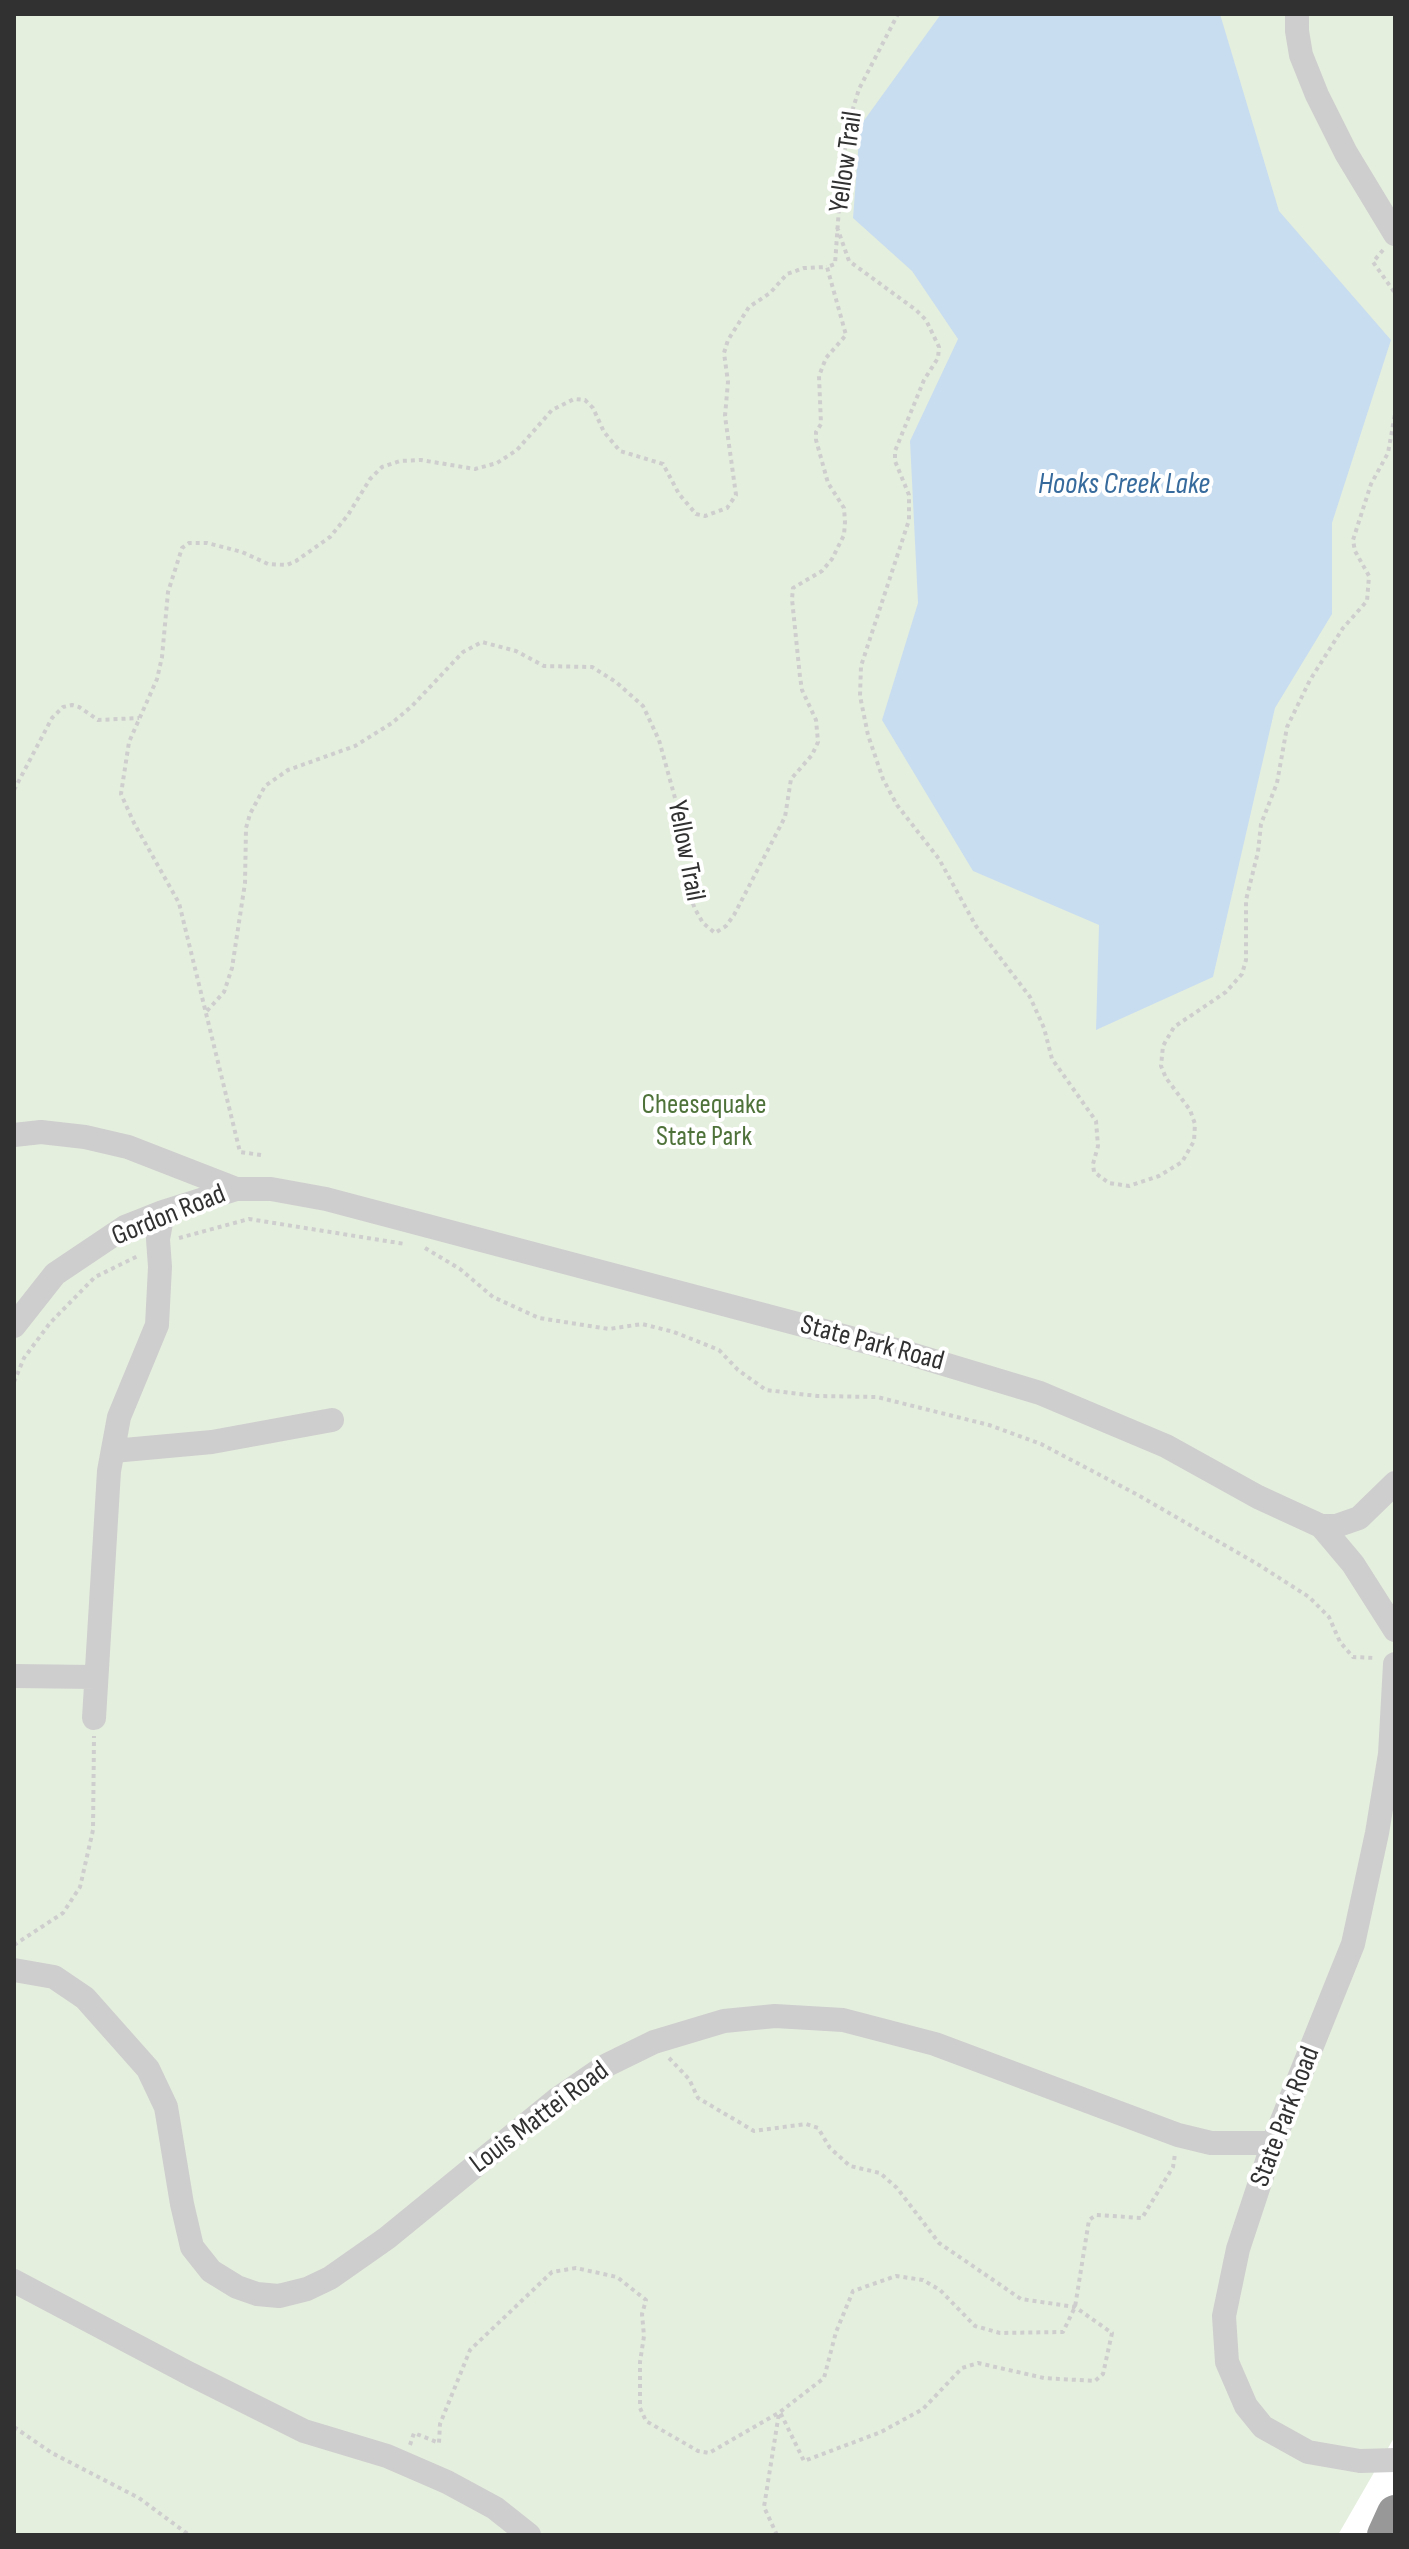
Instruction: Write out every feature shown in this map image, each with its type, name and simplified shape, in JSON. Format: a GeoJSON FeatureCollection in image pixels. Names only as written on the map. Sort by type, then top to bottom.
{"type":"FeatureCollection","features":[{"type":"Feature","properties":{"kind":"highway"},"geometry":{"type":"LineString","coordinates":[[1385,2535],[1395,2513]]}},
{"type":"Feature","properties":{"kind":"street"},"geometry":{"type":"LineString","coordinates":[[1297,14],[1301,55],[1317,95],[1390,241]]}},
{"type":"Feature","properties":{"kind":"street"},"geometry":{"type":"LineString","coordinates":[[14,1135],[41,1132],[85,1137],[128,1147],[236,1189]]}},
{"type":"Feature","properties":{"kind":"street","name":"Gordon Road"},"geometry":{"type":"LineString","coordinates":[[14,1326],[55,1274],[125,1227],[236,1189],[271,1189],[326,1199],[402,1219]]}},
{"type":"Feature","properties":{"kind":"street"},"geometry":{"type":"LineString","coordinates":[[94,1718],[107,1499],[113,1451],[119,1417],[157,1325],[158,1245],[163,1212]]}},
{"type":"Feature","properties":{"kind":"street","name":"State Park Road"},"geometry":{"type":"LineString","coordinates":[[402,1219],[904,1352],[1040,1393],[1166,1446],[1258,1497],[1321,1526],[1353,1564],[1395,1630]]}},
{"type":"Feature","properties":{"kind":"street"},"geometry":{"type":"LineString","coordinates":[[113,1451],[212,1442],[332,1420]]}},
{"type":"Feature","properties":{"kind":"street"},"geometry":{"type":"LineString","coordinates":[[1321,1526],[1336,1526],[1359,1518],[1395,1483]]}},
{"type":"Feature","properties":{"kind":"street","name":"State Park Road"},"geometry":{"type":"LineString","coordinates":[[1387,1660],[1390,1754],[1353,1944],[1273,2143],[1238,2249],[1224,2316],[1225,2349],[1237,2387],[1246,2406],[1263,2427],[1308,2452],[1360,2461],[1395,2460]]}},
{"type":"Feature","properties":{"kind":"street"},"geometry":{"type":"LineString","coordinates":[[14,1676],[95,1677]]}},
{"type":"Feature","properties":{"kind":"street","name":"Louis Mattei Road"},"geometry":{"type":"LineString","coordinates":[[14,1970],[54,1977],[85,1998],[148,2069],[166,2107],[192,2247],[211,2271],[237,2287],[257,2294],[279,2296],[307,2289],[330,2278],[387,2238],[556,2100],[607,2065],[654,2042],[724,2021],[775,2016],[843,2020],[935,2044],[1178,2135],[1211,2143],[1273,2143]]}},
{"type":"Feature","properties":{"kind":"street"},"geometry":{"type":"LineString","coordinates":[[14,2281],[304,2431],[404,2463],[495,2508],[529,2535]]}},
{"type":"Feature","properties":{"kind":"path","name":"Yellow Trail"},"geometry":{"type":"LineString","coordinates":[[207,1011],[224,992],[232,968],[245,883],[246,828],[265,786],[288,770],[355,746],[392,723],[463,652],[482,642],[516,651],[544,666],[592,667],[616,682],[643,706],[659,740],[683,827],[682,859],[687,888],[703,923],[713,932],[726,926],[751,886],[785,817],[791,779],[812,755],[818,742],[816,720],[802,690],[792,599],[793,588],[822,571],[844,535],[844,508],[828,483],[816,440],[821,424],[819,376],[826,358],[846,335],[827,267],[835,264],[842,166],[851,115],[859,89],[898,14]]}},
{"type":"Feature","properties":{"kind":"path"},"geometry":{"type":"LineString","coordinates":[[837,227],[849,261],[916,310],[926,320],[939,347],[938,358],[924,380],[895,451],[895,461],[909,495],[909,520],[861,666],[860,696],[868,735],[883,779],[897,805],[939,859],[976,926],[1030,997],[1044,1028],[1052,1059],[1099,1128],[1094,1172],[1109,1183],[1129,1186],[1159,1176],[1182,1162],[1194,1141],[1195,1124],[1190,1110],[1166,1078],[1161,1066],[1163,1046],[1166,1036],[1174,1027],[1226,992],[1242,974],[1246,960],[1246,900],[1258,852],[1261,824],[1277,783],[1287,727],[1310,680],[1343,628],[1367,601],[1369,576],[1355,551],[1353,540],[1371,484],[1388,453],[1395,414]]}},
{"type":"Feature","properties":{"kind":"path"},"geometry":{"type":"LineString","coordinates":[[1390,241],[1373,262],[1395,293]]}},
{"type":"Feature","properties":{"kind":"path"},"geometry":{"type":"LineString","coordinates":[[261,1155],[240,1152],[179,903],[121,794],[129,742],[157,679],[168,592],[182,548],[189,543],[207,543],[242,552],[268,564],[287,565],[330,537],[370,479],[382,467],[400,461],[421,460],[475,469],[497,463],[517,450],[552,410],[574,399],[585,400],[593,408],[604,432],[620,451],[663,464],[679,494],[696,514],[705,516],[727,508],[736,495],[725,416],[728,382],[724,353],[728,340],[749,307],[770,293],[787,274],[804,268],[827,267]]}},
{"type":"Feature","properties":{"kind":"path"},"geometry":{"type":"LineString","coordinates":[[14,790],[52,718],[63,707],[79,707],[98,720],[139,718]]}},
{"type":"Feature","properties":{"kind":"path"},"geometry":{"type":"LineString","coordinates":[[14,1382],[24,1358],[50,1323],[95,1277],[158,1245],[249,1219],[406,1244]]}},
{"type":"Feature","properties":{"kind":"path"},"geometry":{"type":"LineString","coordinates":[[421,1246],[460,1269],[493,1297],[539,1318],[609,1329],[642,1324],[674,1332],[719,1350],[738,1370],[766,1390],[817,1396],[877,1397],[989,1425],[1041,1444],[1136,1494],[1309,1597],[1329,1617],[1340,1642],[1353,1657],[1387,1660]]}},
{"type":"Feature","properties":{"kind":"path"},"geometry":{"type":"LineString","coordinates":[[14,1945],[63,1913],[80,1887],[93,1830],[94,1718]]}},
{"type":"Feature","properties":{"kind":"path"},"geometry":{"type":"LineString","coordinates":[[654,2042],[689,2079],[698,2098],[754,2131],[806,2124],[818,2128],[830,2148],[850,2166],[880,2173],[897,2188],[939,2243],[1021,2299],[1075,2307],[1112,2333],[1103,2374],[1095,2381],[1044,2378],[978,2363],[962,2368],[923,2409],[881,2432],[804,2461],[780,2412]]}},
{"type":"Feature","properties":{"kind":"path"},"geometry":{"type":"LineString","coordinates":[[404,2463],[414,2433],[439,2443],[440,2424],[470,2350],[552,2272],[576,2268],[617,2277],[646,2300],[642,2314],[644,2336],[640,2362],[640,2408],[646,2421],[698,2451],[709,2453],[780,2412],[824,2378],[836,2332],[853,2291],[896,2276],[923,2280],[940,2290],[975,2326],[1000,2333],[1063,2332],[1075,2307],[1089,2220],[1096,2215],[1142,2218],[1173,2167],[1178,2135]]}},
{"type":"Feature","properties":{"kind":"path"},"geometry":{"type":"LineString","coordinates":[[777,2535],[764,2507],[780,2412]]}},
{"type":"Feature","properties":{"kind":"path"},"geometry":{"type":"LineString","coordinates":[[14,2427],[52,2453],[139,2498],[189,2535]]}},
{"type":"Feature","properties":{"kind":"green space","name":"Cheesequake State Park"},"geometry":{"type":"Polygon","coordinates":[[[14,14],[1395,14],[1395,2436],[1338,2535],[14,2535],[14,14]]]}},
{"type":"Feature","properties":{"kind":"water","name":"Hooks Creek Lake"},"geometry":{"type":"Polygon","coordinates":[[[941,14],[1220,14],[1279,211],[1391,340],[1332,523],[1332,614],[1275,708],[1213,977],[1096,1030],[1099,925],[973,871],[882,720],[918,603],[910,441],[958,339],[912,271],[853,218],[860,126],[941,14]]]}}]}
